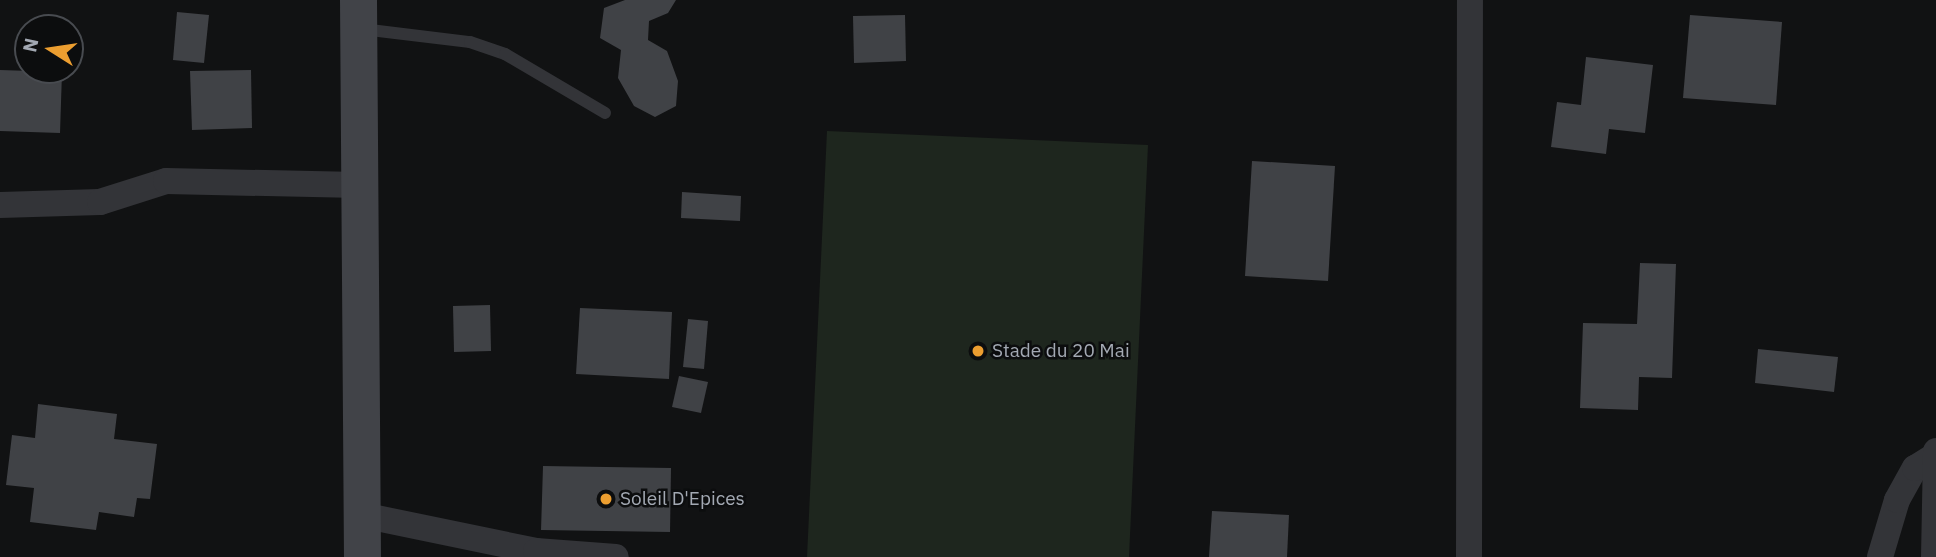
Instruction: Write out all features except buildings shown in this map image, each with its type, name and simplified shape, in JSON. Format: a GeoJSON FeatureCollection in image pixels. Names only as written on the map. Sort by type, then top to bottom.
{"type":"FeatureCollection","features":[{"type":"Feature","properties":{"kind":"street"},"geometry":{"type":"LineString","coordinates":[[1469,557],[1470,0]]}},
{"type":"Feature","properties":{"kind":"street"},"geometry":{"type":"LineString","coordinates":[[358,14],[362,557]]}},
{"type":"Feature","properties":{"kind":"street"},"geometry":{"type":"LineString","coordinates":[[0,205],[100,202],[166,181],[359,185]]}},
{"type":"Feature","properties":{"kind":"street"},"geometry":{"type":"LineString","coordinates":[[1880,557],[1903,489],[1915,468],[1936,453]]}},
{"type":"Feature","properties":{"kind":"street"},"geometry":{"type":"LineString","coordinates":[[1934,557],[1936,453]]}},
{"type":"Feature","properties":{"kind":"street"},"geometry":{"type":"LineString","coordinates":[[362,515],[536,551],[616,557]]}},
{"type":"Feature","properties":{"kind":"lane"},"geometry":{"type":"LineString","coordinates":[[358,14],[470,42],[505,54],[606,113]]}},
{"type":"Feature","properties":{"kind":"shaded area","name":"Stade du 20 Mai"},"geometry":{"type":"Polygon","coordinates":[[[827,131],[1148,145],[1129,557],[807,557],[827,131]]]}},
{"type":"Feature","properties":{"kind":"place","name":"Stade du 20 Mai"},"geometry":{"type":"Point","coordinates":[978,351]}},
{"type":"Feature","properties":{"kind":"place","name":"Soleil D'Epices"},"geometry":{"type":"Point","coordinates":[606,499]}}]}
